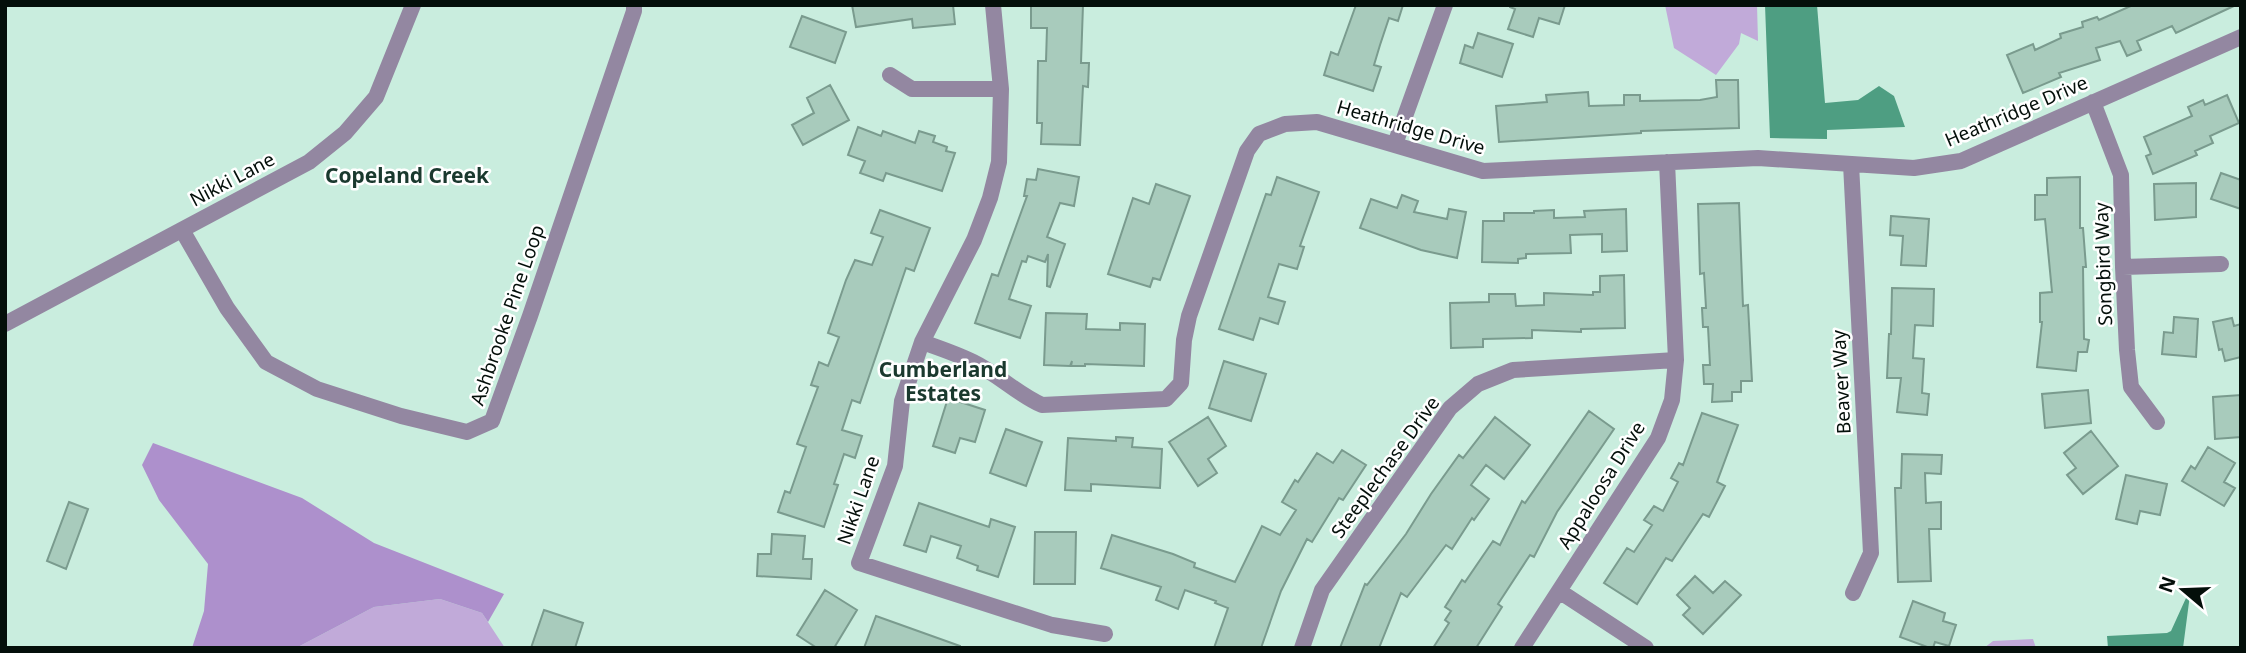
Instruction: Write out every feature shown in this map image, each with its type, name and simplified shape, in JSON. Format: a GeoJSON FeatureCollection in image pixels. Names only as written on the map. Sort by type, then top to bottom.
{"type":"FeatureCollection","features":[{"type":"Feature","properties":{"kind":"street","name":"Nikki Lane"},"geometry":{"type":"LineString","coordinates":[[5,324],[309,162],[345,133],[376,97],[413,5]]}},
{"type":"Feature","properties":{"kind":"street","name":"Ashbrooke Pine Loop"},"geometry":{"type":"LineString","coordinates":[[182,230],[227,308],[266,362],[317,389],[401,416],[467,432],[492,421],[634,5]]}},
{"type":"Feature","properties":{"kind":"street","name":"Nikki Lane"},"geometry":{"type":"LineString","coordinates":[[993,5],[1001,89],[999,162],[990,198],[974,240],[922,342],[902,401],[895,466],[859,563],[1052,625],[1105,634]]}},
{"type":"Feature","properties":{"kind":"street"},"geometry":{"type":"LineString","coordinates":[[1395,144],[1445,5]]}},
{"type":"Feature","properties":{"kind":"street","name":"Heathridge Drive"},"geometry":{"type":"LineString","coordinates":[[922,342],[972,362],[1009,383],[1024,397],[1042,405],[1166,399],[1181,383],[1184,340],[1189,316],[1247,151],[1259,134],[1285,124],[1317,122],[1483,171],[1758,158],[1914,168],[1961,161],[2241,37]]}},
{"type":"Feature","properties":{"kind":"street"},"geometry":{"type":"LineString","coordinates":[[890,75],[912,89],[1001,89]]}},
{"type":"Feature","properties":{"kind":"street","name":"Songbird Way"},"geometry":{"type":"LineString","coordinates":[[2093,102],[2121,175],[2127,350],[2132,387],[2157,422]]}},
{"type":"Feature","properties":{"kind":"street","name":"Appaloosa Drive"},"geometry":{"type":"LineString","coordinates":[[1522,648],[1658,438],[1672,400],[1676,360],[1667,162]]}},
{"type":"Feature","properties":{"kind":"street","name":"Beaver Way"},"geometry":{"type":"LineString","coordinates":[[1851,164],[1871,554],[1853,593]]}},
{"type":"Feature","properties":{"kind":"street"},"geometry":{"type":"LineString","coordinates":[[2123,267],[2221,264]]}},
{"type":"Feature","properties":{"kind":"street","name":"Steeplechase Drive"},"geometry":{"type":"LineString","coordinates":[[1302,648],[1322,590],[1451,408],[1478,384],[1514,370],[1676,360]]}},
{"type":"Feature","properties":{"kind":"street"},"geometry":{"type":"LineString","coordinates":[[1559,591],[1646,648]]}},
{"type":"Feature","properties":{"kind":"shaded area"},"geometry":{"type":"Polygon","coordinates":[[[1665,5],[1757,5],[1758,41],[1741,33],[1739,44],[1716,75],[1674,48],[1665,5]]]}},
{"type":"Feature","properties":{"kind":"shaded area"},"geometry":{"type":"Polygon","coordinates":[[[1765,5],[1817,5],[1825,103],[1858,100],[1879,86],[1894,96],[1905,127],[1827,130],[1827,139],[1770,138],[1765,5]]]}},
{"type":"Feature","properties":{"kind":"shaded area"},"geometry":{"type":"Polygon","coordinates":[[[153,443],[302,498],[374,543],[504,594],[488,622],[482,613],[440,599],[374,607],[296,648],[192,648],[204,611],[208,564],[159,500],[142,465],[153,443]]]}},
{"type":"Feature","properties":{"kind":"shaded area"},"geometry":{"type":"Polygon","coordinates":[[[2191,587],[2183,648],[2108,648],[2107,636],[2171,631],[2191,587]]]}},
{"type":"Feature","properties":{"kind":"shaded area"},"geometry":{"type":"Polygon","coordinates":[[[440,599],[482,613],[505,648],[296,648],[374,607],[440,599]]]}},
{"type":"Feature","properties":{"kind":"shaded area"},"geometry":{"type":"Polygon","coordinates":[[[2033,639],[2036,648],[1984,648],[1993,641],[2033,639]]]}},
{"type":"Feature","properties":{"kind":"building"},"geometry":{"type":"Polygon","coordinates":[[[852,5],[953,5],[955,24],[913,28],[912,19],[856,27],[852,5]]]}},
{"type":"Feature","properties":{"kind":"building"},"geometry":{"type":"Polygon","coordinates":[[[1031,5],[1083,5],[1081,63],[1089,63],[1088,87],[1083,86],[1080,145],[1041,144],[1042,123],[1037,123],[1038,61],[1046,61],[1047,28],[1031,28],[1031,5]]]}},
{"type":"Feature","properties":{"kind":"building"},"geometry":{"type":"Polygon","coordinates":[[[1356,5],[1403,5],[1398,21],[1389,18],[1374,65],[1381,67],[1373,91],[1324,75],[1331,52],[1338,55],[1356,5]]]}},
{"type":"Feature","properties":{"kind":"building"},"geometry":{"type":"Polygon","coordinates":[[[1510,5],[1565,5],[1559,24],[1539,18],[1533,37],[1508,29],[1515,9],[1510,5]]]}},
{"type":"Feature","properties":{"kind":"building"},"geometry":{"type":"Polygon","coordinates":[[[2133,5],[2236,5],[2176,33],[2172,26],[2137,41],[2141,50],[2127,56],[2120,41],[2096,48],[2100,60],[2059,73],[2061,77],[2023,93],[2007,55],[2033,44],[2035,50],[2061,38],[2060,34],[2083,27],[2082,22],[2097,17],[2099,20],[2133,5]]]}},
{"type":"Feature","properties":{"kind":"building"},"geometry":{"type":"Polygon","coordinates":[[[802,16],[846,32],[835,63],[790,47],[802,16]]]}},
{"type":"Feature","properties":{"kind":"building"},"geometry":{"type":"Polygon","coordinates":[[[1478,33],[1513,44],[1502,77],[1460,63],[1465,45],[1473,48],[1478,33]]]}},
{"type":"Feature","properties":{"kind":"building"},"geometry":{"type":"Polygon","coordinates":[[[1716,80],[1738,80],[1739,128],[1641,131],[1499,142],[1496,106],[1547,102],[1546,95],[1588,92],[1589,106],[1624,105],[1624,95],[1640,95],[1640,101],[1700,100],[1717,97],[1716,80]]]}},
{"type":"Feature","properties":{"kind":"building"},"geometry":{"type":"Polygon","coordinates":[[[830,85],[849,120],[803,145],[792,125],[814,113],[807,98],[830,85]]]}},
{"type":"Feature","properties":{"kind":"building"},"geometry":{"type":"Polygon","coordinates":[[[2227,95],[2239,123],[2210,136],[2213,143],[2195,151],[2197,155],[2153,174],[2146,156],[2151,154],[2144,137],[2192,116],[2188,107],[2203,100],[2205,105],[2227,95]]]}},
{"type":"Feature","properties":{"kind":"building"},"geometry":{"type":"Polygon","coordinates":[[[858,127],[881,136],[883,131],[915,143],[919,131],[935,136],[933,142],[947,147],[946,151],[955,153],[942,191],[886,173],[883,181],[860,173],[865,161],[848,155],[858,127]]]}},
{"type":"Feature","properties":{"kind":"building"},"geometry":{"type":"Polygon","coordinates":[[[1038,169],[1079,177],[1074,206],[1060,203],[1047,237],[1065,244],[1050,287],[1047,286],[1048,254],[1045,262],[1028,256],[1026,262],[1022,261],[1009,299],[1031,306],[1020,338],[975,323],[992,274],[998,276],[1027,196],[1024,196],[1027,179],[1036,180],[1038,169]]]}},
{"type":"Feature","properties":{"kind":"building"},"geometry":{"type":"Polygon","coordinates":[[[2221,173],[2241,180],[2241,209],[2211,199],[2221,173]]]}},
{"type":"Feature","properties":{"kind":"building"},"geometry":{"type":"Polygon","coordinates":[[[1277,177],[1319,192],[1300,246],[1304,247],[1297,269],[1279,264],[1268,297],[1285,302],[1278,324],[1260,318],[1253,340],[1219,329],[1266,194],[1271,195],[1277,177]]]}},
{"type":"Feature","properties":{"kind":"building"},"geometry":{"type":"Polygon","coordinates":[[[2080,177],[2080,228],[2083,228],[2086,267],[2083,267],[2084,339],[2089,340],[2087,352],[2078,352],[2076,371],[2037,367],[2042,322],[2040,293],[2052,292],[2045,219],[2035,220],[2035,195],[2047,195],[2047,178],[2080,177]]]}},
{"type":"Feature","properties":{"kind":"building"},"geometry":{"type":"Polygon","coordinates":[[[2196,183],[2196,217],[2155,220],[2154,184],[2196,183]]]}},
{"type":"Feature","properties":{"kind":"building"},"geometry":{"type":"Polygon","coordinates":[[[1156,184],[1190,196],[1160,280],[1153,278],[1150,287],[1108,274],[1133,198],[1149,204],[1156,184]]]}},
{"type":"Feature","properties":{"kind":"building"},"geometry":{"type":"Polygon","coordinates":[[[1402,195],[1418,201],[1414,212],[1447,219],[1449,209],[1466,212],[1457,258],[1421,250],[1360,228],[1371,199],[1397,208],[1402,195]]]}},
{"type":"Feature","properties":{"kind":"building"},"geometry":{"type":"Polygon","coordinates":[[[1739,203],[1743,306],[1748,305],[1752,381],[1741,381],[1741,392],[1732,392],[1732,401],[1712,402],[1713,384],[1704,384],[1703,365],[1710,365],[1708,327],[1703,327],[1702,308],[1706,308],[1704,273],[1700,274],[1698,204],[1739,203]]]}},
{"type":"Feature","properties":{"kind":"building"},"geometry":{"type":"Polygon","coordinates":[[[1626,209],[1627,251],[1602,252],[1602,234],[1570,235],[1571,253],[1526,254],[1526,258],[1518,259],[1518,263],[1482,262],[1483,221],[1504,221],[1504,213],[1554,210],[1554,218],[1585,217],[1584,211],[1626,209]]]}},
{"type":"Feature","properties":{"kind":"building"},"geometry":{"type":"Polygon","coordinates":[[[880,210],[930,228],[914,271],[906,268],[860,403],[852,400],[842,430],[862,436],[855,458],[844,454],[834,484],[838,485],[824,527],[778,512],[785,491],[790,493],[806,447],[797,444],[818,387],[811,385],[819,362],[828,366],[839,337],[828,333],[846,280],[855,260],[872,265],[883,237],[871,233],[880,210]]]}},
{"type":"Feature","properties":{"kind":"building"},"geometry":{"type":"Polygon","coordinates":[[[1891,216],[1929,219],[1926,266],[1901,265],[1903,236],[1890,235],[1891,216]]]}},
{"type":"Feature","properties":{"kind":"building"},"geometry":{"type":"Polygon","coordinates":[[[1624,275],[1625,328],[1581,329],[1581,332],[1532,330],[1532,338],[1483,339],[1483,347],[1451,348],[1450,303],[1489,302],[1489,294],[1515,294],[1516,306],[1544,305],[1544,293],[1593,295],[1593,292],[1600,292],[1600,276],[1624,275]]]}},
{"type":"Feature","properties":{"kind":"building"},"geometry":{"type":"Polygon","coordinates":[[[1892,288],[1934,289],[1933,326],[1915,325],[1913,358],[1924,359],[1922,393],[1929,394],[1927,415],[1897,412],[1901,378],[1887,378],[1892,288]]]}},
{"type":"Feature","properties":{"kind":"building"},"geometry":{"type":"Polygon","coordinates":[[[1046,313],[1087,314],[1086,329],[1120,330],[1120,323],[1145,324],[1144,366],[1071,366],[1072,361],[1070,366],[1044,365],[1046,313]]]}},
{"type":"Feature","properties":{"kind":"building"},"geometry":{"type":"Polygon","coordinates":[[[2174,317],[2198,319],[2196,357],[2162,354],[2164,332],[2173,333],[2174,317]]]}},
{"type":"Feature","properties":{"kind":"building"},"geometry":{"type":"Polygon","coordinates":[[[2232,318],[2234,326],[2241,324],[2241,357],[2225,361],[2222,349],[2219,350],[2213,322],[2232,318]]]}},
{"type":"Feature","properties":{"kind":"building"},"geometry":{"type":"Polygon","coordinates":[[[1224,361],[1266,374],[1251,421],[1209,408],[1224,361]]]}},
{"type":"Feature","properties":{"kind":"building"},"geometry":{"type":"Polygon","coordinates":[[[2088,390],[2091,423],[2045,428],[2042,394],[2088,390]]]}},
{"type":"Feature","properties":{"kind":"building"},"geometry":{"type":"Polygon","coordinates":[[[2241,395],[2241,437],[2215,439],[2213,397],[2241,395]]]}},
{"type":"Feature","properties":{"kind":"building"},"geometry":{"type":"Polygon","coordinates":[[[948,398],[985,410],[975,442],[960,438],[955,453],[933,446],[948,398]]]}},
{"type":"Feature","properties":{"kind":"building"},"geometry":{"type":"Polygon","coordinates":[[[1589,411],[1614,429],[1557,512],[1534,557],[1530,555],[1498,604],[1502,607],[1476,648],[1433,648],[1449,623],[1445,620],[1451,611],[1445,607],[1462,580],[1465,582],[1493,541],[1500,545],[1522,501],[1525,503],[1589,411]]]}},
{"type":"Feature","properties":{"kind":"building"},"geometry":{"type":"Polygon","coordinates":[[[1702,413],[1738,425],[1717,482],[1725,486],[1709,517],[1703,514],[1672,561],[1666,558],[1637,604],[1604,583],[1627,548],[1634,552],[1652,525],[1644,520],[1654,506],[1663,511],[1678,482],[1671,478],[1679,463],[1683,465],[1702,413]]]}},
{"type":"Feature","properties":{"kind":"building"},"geometry":{"type":"Polygon","coordinates":[[[1208,417],[1226,446],[1208,459],[1217,473],[1198,486],[1169,442],[1208,417]]]}},
{"type":"Feature","properties":{"kind":"building"},"geometry":{"type":"Polygon","coordinates":[[[1495,417],[1530,445],[1504,479],[1486,465],[1471,485],[1489,499],[1474,520],[1472,518],[1452,549],[1446,545],[1407,597],[1401,593],[1379,648],[1340,648],[1365,584],[1367,585],[1406,534],[1459,455],[1463,458],[1495,417]]]}},
{"type":"Feature","properties":{"kind":"building"},"geometry":{"type":"Polygon","coordinates":[[[1006,429],[1042,442],[1026,486],[990,473],[1006,429]]]}},
{"type":"Feature","properties":{"kind":"building"},"geometry":{"type":"Polygon","coordinates":[[[2091,431],[2118,466],[2083,494],[2067,475],[2076,468],[2064,453],[2091,431]]]}},
{"type":"Feature","properties":{"kind":"building"},"geometry":{"type":"Polygon","coordinates":[[[1116,437],[1133,438],[1132,447],[1162,449],[1160,488],[1091,484],[1091,491],[1065,490],[1068,438],[1116,441],[1116,437]]]}},
{"type":"Feature","properties":{"kind":"building"},"geometry":{"type":"Polygon","coordinates":[[[2208,447],[2235,463],[2224,482],[2235,488],[2224,506],[2182,481],[2191,466],[2195,469],[2208,447]]]}},
{"type":"Feature","properties":{"kind":"building"},"geometry":{"type":"Polygon","coordinates":[[[1342,450],[1366,465],[1343,500],[1339,498],[1312,542],[1307,539],[1281,591],[1261,648],[1214,648],[1228,608],[1215,603],[1216,601],[1185,590],[1178,609],[1156,600],[1161,587],[1101,568],[1112,535],[1173,554],[1195,563],[1194,567],[1235,582],[1262,526],[1280,535],[1296,510],[1282,502],[1295,480],[1298,482],[1317,453],[1333,463],[1342,450]]]}},
{"type":"Feature","properties":{"kind":"building"},"geometry":{"type":"Polygon","coordinates":[[[1902,454],[1942,455],[1941,474],[1925,473],[1926,503],[1941,502],[1941,529],[1929,529],[1931,581],[1898,582],[1895,488],[1901,488],[1902,454]]]}},
{"type":"Feature","properties":{"kind":"building"},"geometry":{"type":"Polygon","coordinates":[[[2126,475],[2167,484],[2160,515],[2140,511],[2137,524],[2116,519],[2126,475]]]}},
{"type":"Feature","properties":{"kind":"building"},"geometry":{"type":"Polygon","coordinates":[[[69,502],[88,509],[66,569],[47,561],[69,502]]]}},
{"type":"Feature","properties":{"kind":"building"},"geometry":{"type":"Polygon","coordinates":[[[919,503],[989,527],[991,519],[1015,527],[998,577],[977,570],[978,566],[957,558],[961,546],[931,536],[926,552],[904,545],[919,503]]]}},
{"type":"Feature","properties":{"kind":"building"},"geometry":{"type":"Polygon","coordinates":[[[1035,532],[1076,532],[1075,584],[1034,584],[1035,532]]]}},
{"type":"Feature","properties":{"kind":"building"},"geometry":{"type":"Polygon","coordinates":[[[772,534],[805,536],[803,559],[812,559],[811,579],[757,576],[758,554],[771,554],[772,534]]]}},
{"type":"Feature","properties":{"kind":"building"},"geometry":{"type":"Polygon","coordinates":[[[1695,576],[1713,593],[1725,581],[1741,595],[1703,634],[1683,615],[1690,608],[1677,595],[1695,576]]]}},
{"type":"Feature","properties":{"kind":"building"},"geometry":{"type":"Polygon","coordinates":[[[825,590],[857,610],[834,648],[817,648],[797,635],[825,590]]]}},
{"type":"Feature","properties":{"kind":"building"},"geometry":{"type":"Polygon","coordinates":[[[1913,601],[1945,613],[1943,621],[1956,625],[1949,646],[1935,642],[1933,648],[1930,648],[1900,637],[1913,601]]]}},
{"type":"Feature","properties":{"kind":"building"},"geometry":{"type":"Polygon","coordinates":[[[544,610],[583,623],[575,648],[531,648],[544,610]]]}},
{"type":"Feature","properties":{"kind":"building"},"geometry":{"type":"Polygon","coordinates":[[[876,616],[960,646],[960,648],[864,648],[876,616]]]}},
{"type":"Feature","properties":{"kind":"district","name":"Copeland Creek"},"geometry":{"type":"Point","coordinates":[407,176]}},
{"type":"Feature","properties":{"kind":"district","name":"Cumberland Estates"},"geometry":{"type":"Point","coordinates":[943,382]}}]}
